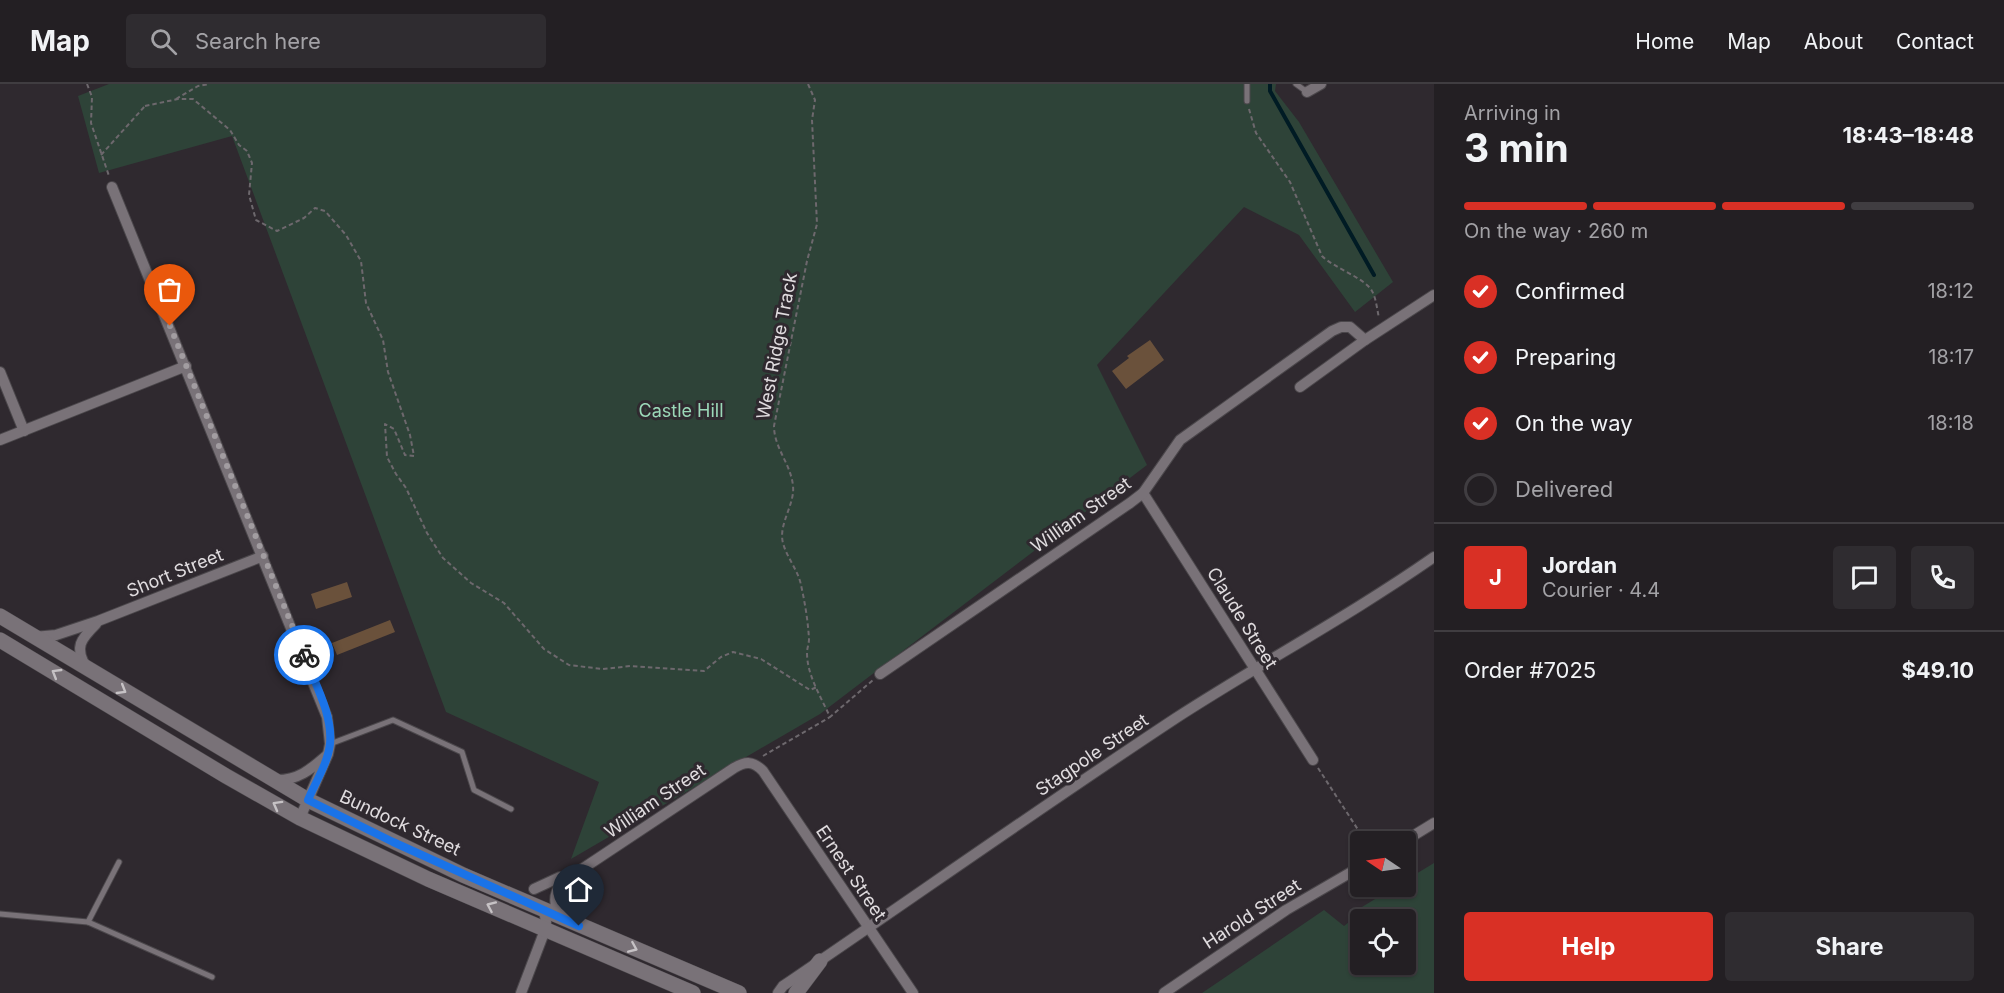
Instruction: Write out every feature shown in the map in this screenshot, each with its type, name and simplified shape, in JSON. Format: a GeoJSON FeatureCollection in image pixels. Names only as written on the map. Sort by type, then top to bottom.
{"type":"FeatureCollection","features":[{"type":"Feature","properties":{"kind":"main road","name":"Bundock Street"},"geometry":{"type":"LineString","coordinates":[[0,616],[270,780],[308,800],[393,842],[544,910],[739,993]]}},
{"type":"Feature","properties":{"kind":"main road"},"geometry":{"type":"LineString","coordinates":[[0,640],[300,818],[545,930],[693,993]]}},
{"type":"Feature","properties":{"kind":"main road"},"geometry":{"type":"LineString","coordinates":[[796,993],[820,961]]}},
{"type":"Feature","properties":{"kind":"street"},"geometry":{"type":"LineString","coordinates":[[1307,92],[1321,84]]}},
{"type":"Feature","properties":{"kind":"street"},"geometry":{"type":"LineString","coordinates":[[112,187],[327,717],[329,749],[300,818]]}},
{"type":"Feature","properties":{"kind":"street"},"geometry":{"type":"LineString","coordinates":[[1300,387],[1365,340],[1434,295]]}},
{"type":"Feature","properties":{"kind":"street","name":"William Street"},"geometry":{"type":"LineString","coordinates":[[880,674],[1143,493],[1180,440],[1332,331],[1341,327],[1350,327],[1365,340]]}},
{"type":"Feature","properties":{"kind":"street"},"geometry":{"type":"LineString","coordinates":[[0,440],[186,366]]}},
{"type":"Feature","properties":{"kind":"street"},"geometry":{"type":"LineString","coordinates":[[0,372],[24,431]]}},
{"type":"Feature","properties":{"kind":"street","name":"Claude Street"},"geometry":{"type":"LineString","coordinates":[[1143,493],[1313,760]]}},
{"type":"Feature","properties":{"kind":"street","name":"Short Street"},"geometry":{"type":"LineString","coordinates":[[34,637],[56,635],[98,621],[263,555]]}},
{"type":"Feature","properties":{"kind":"street","name":"Stagpole Street"},"geometry":{"type":"LineString","coordinates":[[778,993],[783,986],[1176,719],[1395,584],[1434,557]]}},
{"type":"Feature","properties":{"kind":"street"},"geometry":{"type":"LineString","coordinates":[[88,670],[81,658],[79,648],[86,634],[98,621]]}},
{"type":"Feature","properties":{"kind":"street"},"geometry":{"type":"LineString","coordinates":[[270,780],[296,778],[306,773],[329,749]]}},
{"type":"Feature","properties":{"kind":"street","name":"William Street"},"geometry":{"type":"LineString","coordinates":[[534,889],[560,877],[567,879],[743,763]]}},
{"type":"Feature","properties":{"kind":"street","name":"Ernest Street"},"geometry":{"type":"LineString","coordinates":[[743,763],[757,765],[763,771],[913,993]]}},
{"type":"Feature","properties":{"kind":"street"},"geometry":{"type":"LineString","coordinates":[[1416,834],[1434,823]]}},
{"type":"Feature","properties":{"kind":"street","name":"Harold Street"},"geometry":{"type":"LineString","coordinates":[[1164,993],[1286,910],[1350,873]]}},
{"type":"Feature","properties":{"kind":"street"},"geometry":{"type":"LineString","coordinates":[[560,917],[554,898],[560,885],[567,879]]}},
{"type":"Feature","properties":{"kind":"street"},"geometry":{"type":"LineString","coordinates":[[521,993],[545,930],[544,910]]}},
{"type":"Feature","properties":{"kind":"lane"},"geometry":{"type":"LineString","coordinates":[[1247,84],[1247,101]]}},
{"type":"Feature","properties":{"kind":"lane"},"geometry":{"type":"LineString","coordinates":[[1296,84],[1307,92]]}},
{"type":"Feature","properties":{"kind":"lane"},"geometry":{"type":"LineString","coordinates":[[329,749],[393,720],[462,752],[474,790],[511,809]]}},
{"type":"Feature","properties":{"kind":"lane"},"geometry":{"type":"LineString","coordinates":[[88,922],[119,862]]}},
{"type":"Feature","properties":{"kind":"lane"},"geometry":{"type":"LineString","coordinates":[[0,914],[88,922],[212,977]]}},
{"type":"Feature","properties":{"kind":"path"},"geometry":{"type":"LineString","coordinates":[[87,84],[92,97],[91,123],[112,187]]}},
{"type":"Feature","properties":{"kind":"path"},"geometry":{"type":"LineString","coordinates":[[174,100],[198,86],[209,84]]}},
{"type":"Feature","properties":{"kind":"path","name":"West Ridge Track"},"geometry":{"type":"LineString","coordinates":[[808,84],[815,100],[812,120],[817,224],[807,261],[774,426],[774,438],[791,470],[794,489],[785,519],[783,542],[801,582],[807,614],[809,640],[807,652],[811,675],[830,717]]}},
{"type":"Feature","properties":{"kind":"path"},"geometry":{"type":"LineString","coordinates":[[101,155],[145,106],[193,99],[231,130],[239,145],[247,151],[252,163],[249,195],[256,220],[277,231],[304,218],[315,208],[326,211],[346,234],[361,261],[366,303],[383,340],[388,372],[410,435],[414,456],[405,455],[393,429],[385,424],[387,457],[406,488],[427,533],[443,558],[471,583],[504,603],[544,649],[569,665],[603,669],[631,666],[704,671],[721,657],[733,651],[760,660],[810,690],[817,687]]}},
{"type":"Feature","properties":{"kind":"path"},"geometry":{"type":"LineString","coordinates":[[1247,101],[1256,133],[1290,182],[1322,256],[1329,263],[1367,285],[1372,291],[1382,330]]}},
{"type":"Feature","properties":{"kind":"path"},"geometry":{"type":"LineString","coordinates":[[743,763],[759,759],[830,717],[880,674]]}},
{"type":"Feature","properties":{"kind":"path"},"geometry":{"type":"LineString","coordinates":[[1313,760],[1359,831]]}},
{"type":"Feature","properties":{"kind":"green space","name":"Castle Hill"},"geometry":{"type":"Polygon","coordinates":[[[109,84],[1276,84],[1275,91],[1299,122],[1393,282],[1355,312],[1299,235],[1244,207],[1097,365],[1147,465],[820,714],[571,859],[599,782],[446,712],[232,136],[99,173],[78,96],[109,84]]]}},
{"type":"Feature","properties":{"kind":"green space"},"geometry":{"type":"Polygon","coordinates":[[[1434,863],[1434,993],[1202,993],[1324,910],[1344,926],[1350,921],[1350,975],[1416,975],[1416,909],[1359,909],[1378,897],[1416,897],[1416,874],[1434,863]]]}},
{"type":"Feature","properties":{"kind":"building"},"geometry":{"type":"Polygon","coordinates":[[[1150,340],[1164,360],[1126,389],[1112,371],[1129,358],[1127,356],[1150,340]]]}},
{"type":"Feature","properties":{"kind":"building"},"geometry":{"type":"Polygon","coordinates":[[[347,582],[352,597],[316,609],[311,594],[347,582]]]}},
{"type":"Feature","properties":{"kind":"building"},"geometry":{"type":"Polygon","coordinates":[[[390,620],[395,632],[337,655],[332,643],[390,620]]]}},
{"type":"Feature","properties":{"kind":"waterway"},"geometry":{"type":"LineString","coordinates":[[1270,84],[1270,91],[1374,275]]}},
{"type":"Feature","properties":{"kind":"way so far"},"geometry":{"type":"LineString","coordinates":[[170,326],[304,655]]}},
{"type":"Feature","properties":{"kind":"route"},"geometry":{"type":"LineString","coordinates":[[304,655],[330,731],[328,754],[308,800],[463,875],[579,926]]}}]}
